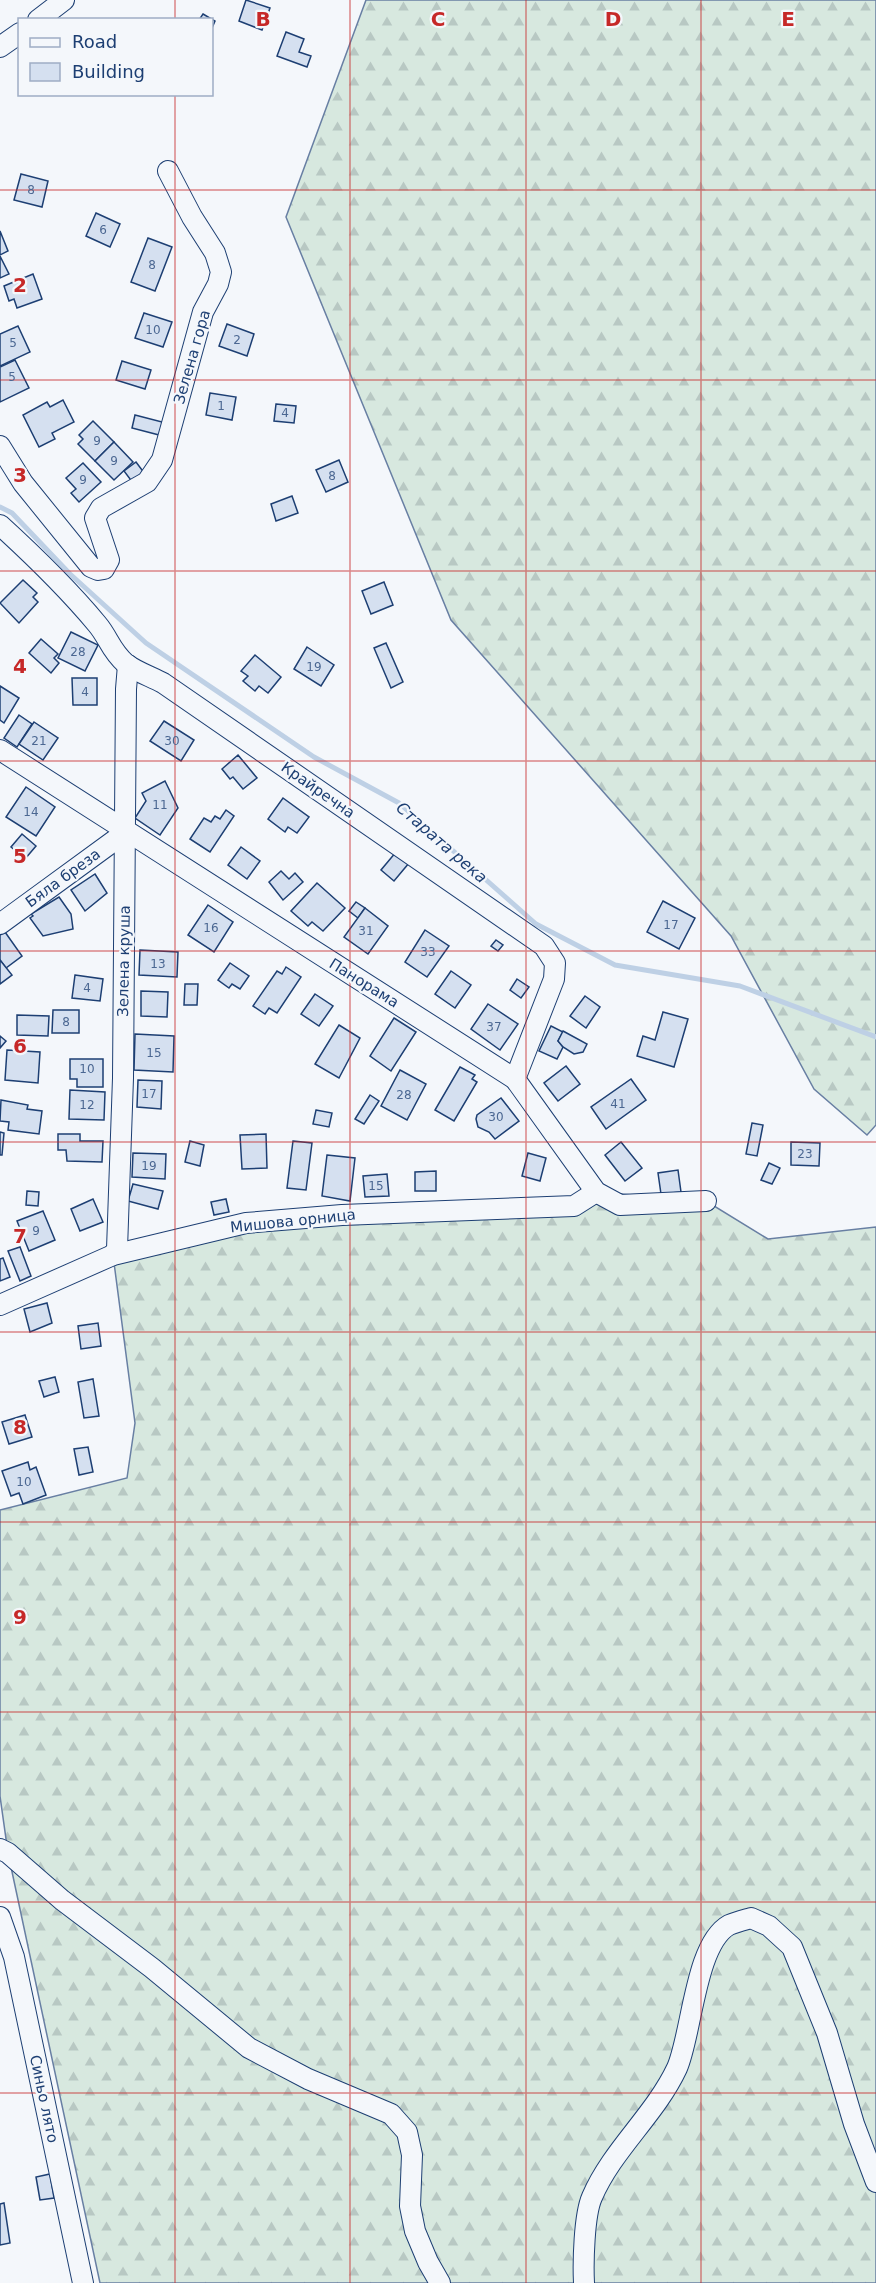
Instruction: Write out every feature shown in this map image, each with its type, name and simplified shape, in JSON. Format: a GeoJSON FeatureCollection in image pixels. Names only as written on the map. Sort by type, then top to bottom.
{"type":"FeatureCollection","features":[{"type":"Feature","properties":{"kind":"street"},"geometry":{"type":"LineString","coordinates":[[41,18],[64,0]]}},
{"type":"Feature","properties":{"kind":"street"},"geometry":{"type":"LineString","coordinates":[[0,47],[18,34]]}},
{"type":"Feature","properties":{"kind":"street","name":"Зелена гора"},"geometry":{"type":"LineString","coordinates":[[0,446],[23,483],[94,569],[104,568],[109,560],[95,518],[101,508],[147,482],[162,460],[203,312],[218,284],[221,272],[216,253],[192,217],[168,171]]}},
{"type":"Feature","properties":{"kind":"street","name":"Крайречна"},"geometry":{"type":"LineString","coordinates":[[0,525],[40,562],[89,615],[99,626],[110,648],[128,665],[163,683],[544,946],[555,963],[554,979],[515,1079]]}},
{"type":"Feature","properties":{"kind":"street","name":"Зелена круша"},"geometry":{"type":"LineString","coordinates":[[113,1255],[117,1249],[122,1113],[128,665]]}},
{"type":"Feature","properties":{"kind":"street","name":"Панорама"},"geometry":{"type":"LineString","coordinates":[[0,750],[515,1079],[596,1192],[620,1206],[706,1201]]}},
{"type":"Feature","properties":{"kind":"street","name":"Бяла бреза"},"geometry":{"type":"LineString","coordinates":[[0,924],[126,831]]}},
{"type":"Feature","properties":{"kind":"street","name":"Мишова орница"},"geometry":{"type":"LineString","coordinates":[[0,1305],[113,1255],[246,1223],[342,1215],[573,1206],[596,1192]]}},
{"type":"Feature","properties":{"kind":"street"},"geometry":{"type":"LineString","coordinates":[[0,1850],[8,1853],[62,1900],[152,1968],[249,2048],[308,2079],[391,2114],[407,2132],[412,2155],[410,2206],[415,2231],[440,2283]]}},
{"type":"Feature","properties":{"kind":"street","name":"Синьо лято"},"geometry":{"type":"LineString","coordinates":[[0,1917],[14,1957],[83,2283]]}},
{"type":"Feature","properties":{"kind":"street"},"geometry":{"type":"LineString","coordinates":[[584,2283],[583,2260],[591,2198],[617,2155],[663,2095],[678,2066],[694,1999],[710,1947],[728,1926],[751,1918],[769,1926],[792,1947],[827,2033],[854,2124],[876,2182]]}},
{"type":"Feature","properties":{"kind":"green space"},"geometry":{"type":"Polygon","coordinates":[[[366,0],[876,0],[876,1125],[867,1135],[814,1089],[731,936],[451,620],[286,217],[366,0]]]}},
{"type":"Feature","properties":{"kind":"green space"},"geometry":{"type":"Polygon","coordinates":[[[596,1192],[706,1201],[768,1239],[876,1227],[876,2283],[100,2283],[8,1853],[0,1796],[0,1510],[127,1478],[135,1423],[113,1255],[246,1223],[573,1206],[596,1192]]]}},
{"type":"Feature","properties":{"kind":"building"},"geometry":{"type":"Polygon","coordinates":[[[246,0],[270,8],[262,30],[239,21],[246,0]]]}},
{"type":"Feature","properties":{"kind":"building"},"geometry":{"type":"Polygon","coordinates":[[[286,32],[304,39],[299,52],[311,56],[307,67],[277,56],[286,32]]]}},
{"type":"Feature","properties":{"kind":"building"},"geometry":{"type":"Polygon","coordinates":[[[21,174],[48,181],[42,207],[14,200],[21,174]]]}},
{"type":"Feature","properties":{"kind":"building"},"geometry":{"type":"Polygon","coordinates":[[[96,213],[120,224],[110,247],[86,236],[96,213]]]}},
{"type":"Feature","properties":{"kind":"building"},"geometry":{"type":"Polygon","coordinates":[[[0,231],[8,251],[0,255],[0,231]]]}},
{"type":"Feature","properties":{"kind":"building"},"geometry":{"type":"Polygon","coordinates":[[[148,238],[172,247],[155,291],[131,282],[148,238]]]}},
{"type":"Feature","properties":{"kind":"building"},"geometry":{"type":"Polygon","coordinates":[[[0,256],[9,274],[0,278],[0,256]]]}},
{"type":"Feature","properties":{"kind":"building"},"geometry":{"type":"Polygon","coordinates":[[[33,274],[42,299],[17,308],[14,299],[9,301],[4,286],[33,274]]]}},
{"type":"Feature","properties":{"kind":"building"},"geometry":{"type":"Polygon","coordinates":[[[144,313],[172,322],[163,347],[135,338],[144,313]]]}},
{"type":"Feature","properties":{"kind":"building"},"geometry":{"type":"Polygon","coordinates":[[[227,324],[254,334],[247,356],[219,346],[227,324]]]}},
{"type":"Feature","properties":{"kind":"building"},"geometry":{"type":"Polygon","coordinates":[[[18,326],[30,352],[0,366],[0,334],[18,326]]]}},
{"type":"Feature","properties":{"kind":"building"},"geometry":{"type":"Polygon","coordinates":[[[15,360],[29,388],[0,402],[0,367],[15,360]]]}},
{"type":"Feature","properties":{"kind":"building"},"geometry":{"type":"Polygon","coordinates":[[[122,361],[151,370],[145,389],[116,380],[122,361]]]}},
{"type":"Feature","properties":{"kind":"building"},"geometry":{"type":"Polygon","coordinates":[[[210,393],[236,397],[232,420],[206,415],[210,393]]]}},
{"type":"Feature","properties":{"kind":"building"},"geometry":{"type":"Polygon","coordinates":[[[63,400],[74,422],[52,433],[55,439],[39,447],[23,415],[47,402],[50,407],[63,400]]]}},
{"type":"Feature","properties":{"kind":"building"},"geometry":{"type":"Polygon","coordinates":[[[276,404],[296,406],[294,423],[274,421],[276,404]]]}},
{"type":"Feature","properties":{"kind":"building"},"geometry":{"type":"Polygon","coordinates":[[[135,415],[166,423],[163,436],[132,428],[135,415]]]}},
{"type":"Feature","properties":{"kind":"building"},"geometry":{"type":"Polygon","coordinates":[[[93,421],[114,442],[95,461],[78,444],[83,439],[79,435],[93,421]]]}},
{"type":"Feature","properties":{"kind":"building"},"geometry":{"type":"Polygon","coordinates":[[[114,442],[133,462],[114,480],[95,461],[114,442]]]}},
{"type":"Feature","properties":{"kind":"building"},"geometry":{"type":"Polygon","coordinates":[[[339,460],[348,482],[326,492],[316,470],[339,460]]]}},
{"type":"Feature","properties":{"kind":"building"},"geometry":{"type":"Polygon","coordinates":[[[136,462],[145,474],[133,483],[124,471],[136,462]]]}},
{"type":"Feature","properties":{"kind":"building"},"geometry":{"type":"Polygon","coordinates":[[[83,463],[101,482],[79,502],[71,493],[76,489],[66,478],[83,463]]]}},
{"type":"Feature","properties":{"kind":"building"},"geometry":{"type":"Polygon","coordinates":[[[292,496],[298,513],[276,521],[271,504],[292,496]]]}},
{"type":"Feature","properties":{"kind":"building"},"geometry":{"type":"Polygon","coordinates":[[[23,580],[37,593],[33,597],[38,602],[19,623],[0,603],[23,580]]]}},
{"type":"Feature","properties":{"kind":"building"},"geometry":{"type":"Polygon","coordinates":[[[384,582],[393,605],[371,614],[362,591],[384,582]]]}},
{"type":"Feature","properties":{"kind":"building"},"geometry":{"type":"Polygon","coordinates":[[[71,632],[98,645],[85,671],[58,658],[71,632]]]}},
{"type":"Feature","properties":{"kind":"building"},"geometry":{"type":"Polygon","coordinates":[[[41,639],[58,654],[54,658],[59,663],[51,673],[29,653],[41,639]]]}},
{"type":"Feature","properties":{"kind":"building"},"geometry":{"type":"Polygon","coordinates":[[[386,643],[403,682],[391,688],[374,648],[386,643]]]}},
{"type":"Feature","properties":{"kind":"building"},"geometry":{"type":"Polygon","coordinates":[[[307,647],[334,665],[321,686],[294,669],[307,647]]]}},
{"type":"Feature","properties":{"kind":"building"},"geometry":{"type":"Polygon","coordinates":[[[255,655],[281,677],[268,693],[259,686],[255,691],[243,681],[248,676],[241,671],[255,655]]]}},
{"type":"Feature","properties":{"kind":"building"},"geometry":{"type":"Polygon","coordinates":[[[72,678],[97,678],[97,705],[73,705],[72,678]]]}},
{"type":"Feature","properties":{"kind":"building"},"geometry":{"type":"Polygon","coordinates":[[[0,686],[19,698],[4,723],[0,720],[0,686]]]}},
{"type":"Feature","properties":{"kind":"building"},"geometry":{"type":"Polygon","coordinates":[[[19,715],[32,724],[17,747],[4,738],[19,715]]]}},
{"type":"Feature","properties":{"kind":"building"},"geometry":{"type":"Polygon","coordinates":[[[164,721],[194,740],[181,761],[150,741],[164,721]]]}},
{"type":"Feature","properties":{"kind":"building"},"geometry":{"type":"Polygon","coordinates":[[[34,722],[58,738],[43,760],[19,744],[34,722]]]}},
{"type":"Feature","properties":{"kind":"building"},"geometry":{"type":"Polygon","coordinates":[[[238,755],[257,778],[243,789],[222,769],[238,755]]]}},
{"type":"Feature","properties":{"kind":"building"},"geometry":{"type":"Polygon","coordinates":[[[165,781],[178,808],[160,835],[135,818],[146,801],[142,793],[165,781]]]}},
{"type":"Feature","properties":{"kind":"building"},"geometry":{"type":"Polygon","coordinates":[[[26,787],[55,807],[36,836],[6,817],[26,787]]]}},
{"type":"Feature","properties":{"kind":"building"},"geometry":{"type":"Polygon","coordinates":[[[283,798],[309,817],[297,833],[288,827],[285,832],[268,819],[283,798]]]}},
{"type":"Feature","properties":{"kind":"building"},"geometry":{"type":"Polygon","coordinates":[[[226,810],[234,816],[210,852],[190,839],[204,818],[211,822],[215,816],[220,819],[226,810]]]}},
{"type":"Feature","properties":{"kind":"building"},"geometry":{"type":"Polygon","coordinates":[[[22,834],[36,846],[25,859],[11,847],[22,834]]]}},
{"type":"Feature","properties":{"kind":"building"},"geometry":{"type":"Polygon","coordinates":[[[241,847],[260,861],[247,879],[228,865],[241,847]]]}},
{"type":"Feature","properties":{"kind":"building"},"geometry":{"type":"Polygon","coordinates":[[[396,852],[409,863],[394,881],[381,870],[396,852]]]}},
{"type":"Feature","properties":{"kind":"building"},"geometry":{"type":"Polygon","coordinates":[[[281,871],[289,879],[295,873],[303,882],[283,900],[269,882],[281,871]]]}},
{"type":"Feature","properties":{"kind":"building"},"geometry":{"type":"Polygon","coordinates":[[[95,874],[107,893],[85,911],[71,890],[95,874]]]}},
{"type":"Feature","properties":{"kind":"building"},"geometry":{"type":"Polygon","coordinates":[[[317,883],[345,908],[323,931],[312,922],[308,926],[291,911],[317,883]]]}},
{"type":"Feature","properties":{"kind":"building"},"geometry":{"type":"Polygon","coordinates":[[[59,897],[71,914],[73,929],[43,936],[30,918],[33,916],[31,914],[59,897]]]}},
{"type":"Feature","properties":{"kind":"building"},"geometry":{"type":"Polygon","coordinates":[[[663,901],[695,918],[679,949],[647,932],[663,901]]]}},
{"type":"Feature","properties":{"kind":"building"},"geometry":{"type":"Polygon","coordinates":[[[356,902],[365,908],[358,918],[349,911],[356,902]]]}},
{"type":"Feature","properties":{"kind":"building"},"geometry":{"type":"Polygon","coordinates":[[[208,905],[233,922],[214,952],[188,935],[208,905]]]}},
{"type":"Feature","properties":{"kind":"building"},"geometry":{"type":"Polygon","coordinates":[[[365,908],[388,926],[368,954],[344,937],[365,908]]]}},
{"type":"Feature","properties":{"kind":"building"},"geometry":{"type":"Polygon","coordinates":[[[425,930],[449,946],[427,977],[405,962],[425,930]]]}},
{"type":"Feature","properties":{"kind":"building"},"geometry":{"type":"Polygon","coordinates":[[[5,932],[22,956],[6,968],[0,960],[0,935],[5,932]]]}},
{"type":"Feature","properties":{"kind":"building"},"geometry":{"type":"Polygon","coordinates":[[[496,940],[503,945],[498,951],[491,946],[496,940]]]}},
{"type":"Feature","properties":{"kind":"building"},"geometry":{"type":"Polygon","coordinates":[[[140,950],[178,952],[177,977],[139,975],[140,950]]]}},
{"type":"Feature","properties":{"kind":"building"},"geometry":{"type":"Polygon","coordinates":[[[0,960],[12,975],[0,984],[0,960]]]}},
{"type":"Feature","properties":{"kind":"building"},"geometry":{"type":"Polygon","coordinates":[[[230,963],[249,976],[240,989],[232,984],[229,988],[218,980],[230,963]]]}},
{"type":"Feature","properties":{"kind":"building"},"geometry":{"type":"Polygon","coordinates":[[[286,967],[301,977],[277,1013],[269,1008],[265,1014],[253,1006],[277,971],[282,974],[286,967]]]}},
{"type":"Feature","properties":{"kind":"building"},"geometry":{"type":"Polygon","coordinates":[[[451,971],[471,985],[455,1008],[435,994],[451,971]]]}},
{"type":"Feature","properties":{"kind":"building"},"geometry":{"type":"Polygon","coordinates":[[[75,975],[103,979],[100,1001],[72,998],[75,975]]]}},
{"type":"Feature","properties":{"kind":"building"},"geometry":{"type":"Polygon","coordinates":[[[517,979],[529,987],[521,998],[510,990],[517,979]]]}},
{"type":"Feature","properties":{"kind":"building"},"geometry":{"type":"Polygon","coordinates":[[[185,984],[198,984],[197,1005],[184,1005],[185,984]]]}},
{"type":"Feature","properties":{"kind":"building"},"geometry":{"type":"Polygon","coordinates":[[[141,991],[168,992],[167,1017],[141,1016],[141,991]]]}},
{"type":"Feature","properties":{"kind":"building"},"geometry":{"type":"Polygon","coordinates":[[[315,994],[333,1006],[319,1026],[301,1014],[315,994]]]}},
{"type":"Feature","properties":{"kind":"building"},"geometry":{"type":"Polygon","coordinates":[[[585,996],[600,1007],[586,1028],[570,1016],[585,996]]]}},
{"type":"Feature","properties":{"kind":"building"},"geometry":{"type":"Polygon","coordinates":[[[488,1004],[518,1024],[500,1050],[471,1029],[488,1004]]]}},
{"type":"Feature","properties":{"kind":"building"},"geometry":{"type":"Polygon","coordinates":[[[53,1010],[79,1010],[79,1033],[52,1033],[53,1010]]]}},
{"type":"Feature","properties":{"kind":"building"},"geometry":{"type":"Polygon","coordinates":[[[663,1012],[688,1019],[674,1067],[637,1056],[643,1036],[655,1040],[663,1012]]]}},
{"type":"Feature","properties":{"kind":"building"},"geometry":{"type":"Polygon","coordinates":[[[17,1015],[49,1016],[48,1036],[17,1035],[17,1015]]]}},
{"type":"Feature","properties":{"kind":"building"},"geometry":{"type":"Polygon","coordinates":[[[394,1018],[416,1032],[391,1071],[370,1056],[394,1018]]]}},
{"type":"Feature","properties":{"kind":"building"},"geometry":{"type":"Polygon","coordinates":[[[339,1025],[360,1038],[339,1078],[315,1064],[339,1025]]]}},
{"type":"Feature","properties":{"kind":"building"},"geometry":{"type":"Polygon","coordinates":[[[551,1026],[563,1032],[558,1041],[563,1047],[557,1059],[539,1051],[551,1026]]]}},
{"type":"Feature","properties":{"kind":"building"},"geometry":{"type":"Polygon","coordinates":[[[563,1031],[587,1044],[583,1052],[574,1054],[563,1047],[558,1041],[563,1031]]]}},
{"type":"Feature","properties":{"kind":"building"},"geometry":{"type":"Polygon","coordinates":[[[135,1034],[174,1036],[173,1072],[134,1070],[135,1034]]]}},
{"type":"Feature","properties":{"kind":"building"},"geometry":{"type":"Polygon","coordinates":[[[0,1036],[6,1041],[0,1048],[0,1036]]]}},
{"type":"Feature","properties":{"kind":"building"},"geometry":{"type":"Polygon","coordinates":[[[7,1050],[40,1052],[38,1083],[5,1080],[7,1050]]]}},
{"type":"Feature","properties":{"kind":"building"},"geometry":{"type":"Polygon","coordinates":[[[70,1059],[103,1059],[103,1087],[77,1087],[77,1079],[70,1079],[70,1059]]]}},
{"type":"Feature","properties":{"kind":"building"},"geometry":{"type":"Polygon","coordinates":[[[566,1066],[580,1084],[558,1101],[544,1083],[566,1066]]]}},
{"type":"Feature","properties":{"kind":"building"},"geometry":{"type":"Polygon","coordinates":[[[460,1067],[475,1075],[472,1079],[477,1082],[454,1121],[435,1110],[460,1067]]]}},
{"type":"Feature","properties":{"kind":"building"},"geometry":{"type":"Polygon","coordinates":[[[400,1070],[426,1084],[407,1120],[381,1106],[400,1070]]]}},
{"type":"Feature","properties":{"kind":"building"},"geometry":{"type":"Polygon","coordinates":[[[631,1079],[646,1100],[606,1129],[591,1107],[631,1079]]]}},
{"type":"Feature","properties":{"kind":"building"},"geometry":{"type":"Polygon","coordinates":[[[138,1080],[162,1081],[161,1109],[137,1107],[138,1080]]]}},
{"type":"Feature","properties":{"kind":"building"},"geometry":{"type":"Polygon","coordinates":[[[70,1090],[105,1092],[104,1120],[69,1119],[70,1090]]]}},
{"type":"Feature","properties":{"kind":"building"},"geometry":{"type":"Polygon","coordinates":[[[370,1095],[379,1101],[364,1124],[355,1119],[370,1095]]]}},
{"type":"Feature","properties":{"kind":"building"},"geometry":{"type":"Polygon","coordinates":[[[501,1098],[519,1121],[495,1139],[489,1132],[478,1127],[476,1119],[477,1115],[501,1098]]]}},
{"type":"Feature","properties":{"kind":"building"},"geometry":{"type":"Polygon","coordinates":[[[1,1100],[28,1105],[27,1109],[42,1111],[39,1134],[8,1130],[9,1122],[0,1121],[1,1100]]]}},
{"type":"Feature","properties":{"kind":"building"},"geometry":{"type":"Polygon","coordinates":[[[316,1110],[332,1113],[329,1127],[313,1124],[316,1110]]]}},
{"type":"Feature","properties":{"kind":"building"},"geometry":{"type":"Polygon","coordinates":[[[752,1123],[763,1125],[757,1156],[746,1154],[752,1123]]]}},
{"type":"Feature","properties":{"kind":"building"},"geometry":{"type":"Polygon","coordinates":[[[0,1132],[4,1133],[2,1155],[0,1155],[0,1132]]]}},
{"type":"Feature","properties":{"kind":"building"},"geometry":{"type":"Polygon","coordinates":[[[58,1134],[80,1134],[80,1141],[103,1141],[102,1162],[67,1161],[66,1150],[58,1150],[58,1134]]]}},
{"type":"Feature","properties":{"kind":"building"},"geometry":{"type":"Polygon","coordinates":[[[266,1134],[267,1168],[242,1169],[240,1135],[266,1134]]]}},
{"type":"Feature","properties":{"kind":"building"},"geometry":{"type":"Polygon","coordinates":[[[190,1141],[204,1145],[200,1166],[185,1162],[190,1141]]]}},
{"type":"Feature","properties":{"kind":"building"},"geometry":{"type":"Polygon","coordinates":[[[293,1141],[312,1143],[306,1190],[287,1188],[293,1141]]]}},
{"type":"Feature","properties":{"kind":"building"},"geometry":{"type":"Polygon","coordinates":[[[621,1142],[642,1168],[625,1181],[605,1155],[621,1142]]]}},
{"type":"Feature","properties":{"kind":"building"},"geometry":{"type":"Polygon","coordinates":[[[791,1142],[820,1143],[819,1166],[791,1165],[791,1142]]]}},
{"type":"Feature","properties":{"kind":"building"},"geometry":{"type":"Polygon","coordinates":[[[133,1153],[166,1154],[165,1179],[132,1177],[133,1153]]]}},
{"type":"Feature","properties":{"kind":"building"},"geometry":{"type":"Polygon","coordinates":[[[528,1153],[546,1158],[540,1181],[522,1176],[528,1153]]]}},
{"type":"Feature","properties":{"kind":"building"},"geometry":{"type":"Polygon","coordinates":[[[327,1155],[355,1158],[350,1201],[322,1196],[327,1155]]]}},
{"type":"Feature","properties":{"kind":"building"},"geometry":{"type":"Polygon","coordinates":[[[769,1163],[780,1168],[772,1184],[761,1180],[769,1163]]]}},
{"type":"Feature","properties":{"kind":"building"},"geometry":{"type":"Polygon","coordinates":[[[678,1170],[681,1192],[661,1194],[658,1173],[678,1170]]]}},
{"type":"Feature","properties":{"kind":"building"},"geometry":{"type":"Polygon","coordinates":[[[436,1171],[436,1191],[415,1191],[415,1172],[436,1171]]]}},
{"type":"Feature","properties":{"kind":"building"},"geometry":{"type":"Polygon","coordinates":[[[387,1174],[389,1196],[365,1197],[363,1176],[387,1174]]]}},
{"type":"Feature","properties":{"kind":"building"},"geometry":{"type":"Polygon","coordinates":[[[133,1184],[163,1191],[158,1209],[128,1201],[133,1184]]]}},
{"type":"Feature","properties":{"kind":"building"},"geometry":{"type":"Polygon","coordinates":[[[27,1191],[39,1192],[38,1206],[26,1205],[27,1191]]]}},
{"type":"Feature","properties":{"kind":"building"},"geometry":{"type":"Polygon","coordinates":[[[93,1199],[103,1222],[80,1231],[71,1209],[93,1199]]]}},
{"type":"Feature","properties":{"kind":"building"},"geometry":{"type":"Polygon","coordinates":[[[226,1199],[229,1212],[214,1215],[211,1202],[226,1199]]]}},
{"type":"Feature","properties":{"kind":"building"},"geometry":{"type":"Polygon","coordinates":[[[43,1211],[55,1240],[29,1251],[17,1221],[43,1211]]]}},
{"type":"Feature","properties":{"kind":"building"},"geometry":{"type":"Polygon","coordinates":[[[20,1247],[31,1276],[20,1281],[8,1251],[20,1247]]]}},
{"type":"Feature","properties":{"kind":"building"},"geometry":{"type":"Polygon","coordinates":[[[3,1258],[10,1277],[0,1281],[0,1259],[3,1258]]]}},
{"type":"Feature","properties":{"kind":"building"},"geometry":{"type":"Polygon","coordinates":[[[47,1303],[52,1323],[30,1332],[24,1309],[47,1303]]]}},
{"type":"Feature","properties":{"kind":"building"},"geometry":{"type":"Polygon","coordinates":[[[98,1323],[101,1346],[81,1349],[78,1326],[98,1323]]]}},
{"type":"Feature","properties":{"kind":"building"},"geometry":{"type":"Polygon","coordinates":[[[55,1377],[59,1392],[44,1397],[39,1381],[55,1377]]]}},
{"type":"Feature","properties":{"kind":"building"},"geometry":{"type":"Polygon","coordinates":[[[93,1379],[99,1416],[84,1418],[78,1382],[93,1379]]]}},
{"type":"Feature","properties":{"kind":"building"},"geometry":{"type":"Polygon","coordinates":[[[25,1415],[32,1437],[9,1444],[2,1422],[25,1415]]]}},
{"type":"Feature","properties":{"kind":"building"},"geometry":{"type":"Polygon","coordinates":[[[88,1447],[93,1472],[79,1475],[74,1449],[88,1447]]]}},
{"type":"Feature","properties":{"kind":"building"},"geometry":{"type":"Polygon","coordinates":[[[28,1462],[30,1470],[36,1467],[46,1495],[23,1504],[19,1493],[11,1496],[2,1471],[28,1462]]]}},
{"type":"Feature","properties":{"kind":"building"},"geometry":{"type":"Polygon","coordinates":[[[50,2174],[54,2198],[40,2200],[36,2177],[50,2174]]]}},
{"type":"Feature","properties":{"kind":"building"},"geometry":{"type":"Polygon","coordinates":[[[4,2203],[10,2243],[0,2245],[0,2204],[4,2203]]]}},
{"type":"Feature","properties":{"kind":"waterway","name":"Старата река"},"geometry":{"type":"LineString","coordinates":[[0,507],[12,513],[70,574],[146,643],[314,757],[399,803],[536,924],[615,965],[740,986],[876,1037]]}}]}
